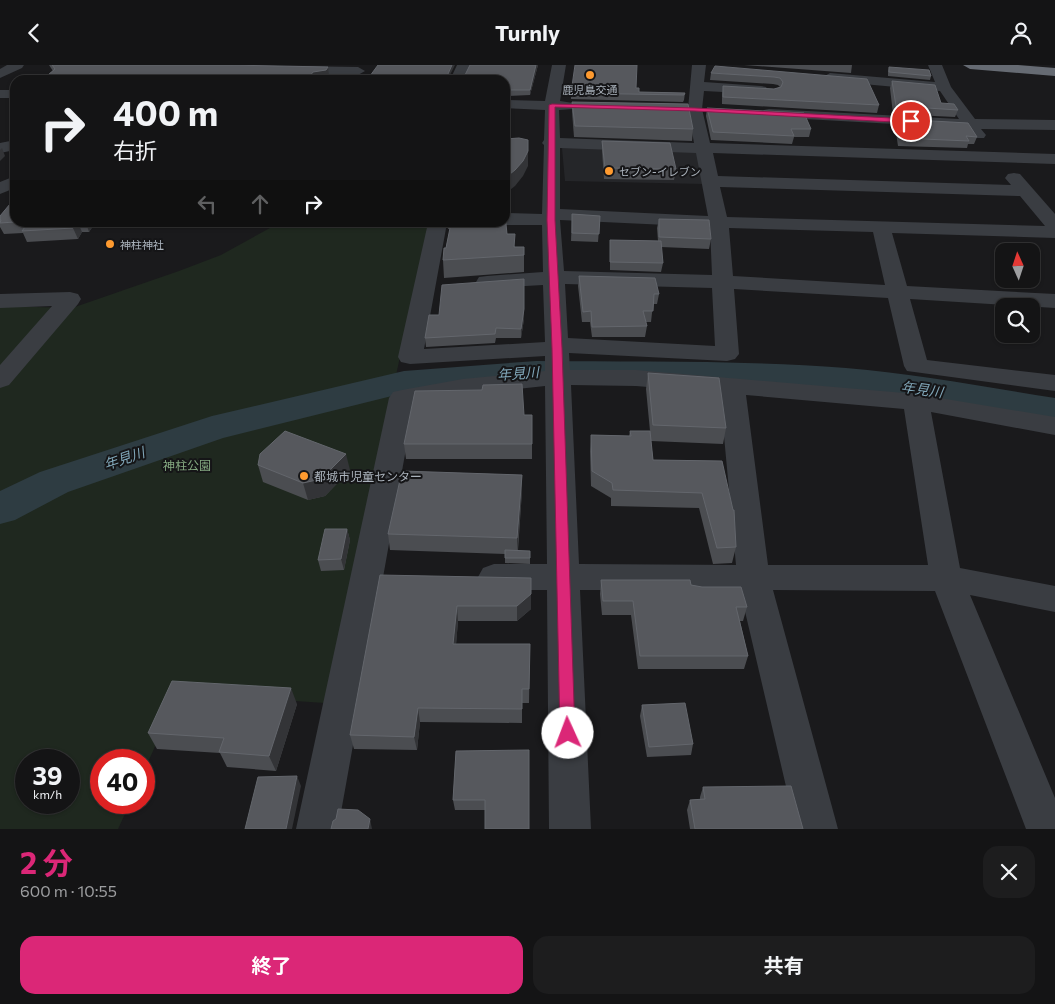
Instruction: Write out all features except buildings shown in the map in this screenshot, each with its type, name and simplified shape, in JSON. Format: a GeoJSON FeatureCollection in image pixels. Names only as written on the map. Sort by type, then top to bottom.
{"type":"FeatureCollection","features":[{"type":"Feature","properties":{"kind":"highway"},"geometry":{"type":"LineString","coordinates":[[979,65],[1055,72]]}},
{"type":"Feature","properties":{"kind":"street"},"geometry":{"type":"LineString","coordinates":[[0,74],[16,65]]}},
{"type":"Feature","properties":{"kind":"street"},"geometry":{"type":"LineString","coordinates":[[559,65],[552,105],[550,143],[551,217],[570,829]]}},
{"type":"Feature","properties":{"kind":"street"},"geometry":{"type":"LineString","coordinates":[[935,65],[944,87],[970,124],[1055,226]]}},
{"type":"Feature","properties":{"kind":"street"},"geometry":{"type":"LineString","coordinates":[[281,69],[356,72]]}},
{"type":"Feature","properties":{"kind":"street"},"geometry":{"type":"LineString","coordinates":[[317,829],[382,576],[402,398],[463,387],[557,363],[571,345],[727,354],[719,222],[695,110],[701,71],[771,90]]}},
{"type":"Feature","properties":{"kind":"street"},"geometry":{"type":"LineString","coordinates":[[827,93],[817,76],[944,87]]}},
{"type":"Feature","properties":{"kind":"street"},"geometry":{"type":"LineString","coordinates":[[936,103],[956,104]]}},
{"type":"Feature","properties":{"kind":"street"},"geometry":{"type":"LineString","coordinates":[[510,104],[580,106]]}},
{"type":"Feature","properties":{"kind":"street"},"geometry":{"type":"LineString","coordinates":[[754,113],[970,124],[1055,125]]}},
{"type":"Feature","properties":{"kind":"street"},"geometry":{"type":"LineString","coordinates":[[550,143],[1055,159]]}},
{"type":"Feature","properties":{"kind":"street"},"geometry":{"type":"LineString","coordinates":[[711,181],[1025,191]]}},
{"type":"Feature","properties":{"kind":"street"},"geometry":{"type":"LineString","coordinates":[[510,219],[551,217],[1055,232]]}},
{"type":"Feature","properties":{"kind":"street"},"geometry":{"type":"LineString","coordinates":[[438,227],[445,285],[410,357],[557,363],[636,377],[916,402],[1055,426]]}},
{"type":"Feature","properties":{"kind":"street"},"geometry":{"type":"LineString","coordinates":[[880,227],[916,366],[1055,383]]}},
{"type":"Feature","properties":{"kind":"street"},"geometry":{"type":"LineString","coordinates":[[445,285],[554,278],[723,282],[1055,301]]}},
{"type":"Feature","properties":{"kind":"street"},"geometry":{"type":"LineString","coordinates":[[0,301],[70,299],[0,380]]}},
{"type":"Feature","properties":{"kind":"street"},"geometry":{"type":"LineString","coordinates":[[732,385],[753,578],[817,829]]}},
{"type":"Feature","properties":{"kind":"street"},"geometry":{"type":"LineString","coordinates":[[916,402],[946,578],[1047,829]]}},
{"type":"Feature","properties":{"kind":"street"},"geometry":{"type":"LineString","coordinates":[[465,577],[563,579],[946,578],[1055,599]]}},
{"type":"Feature","properties":{"kind":"shaded area"},"geometry":{"type":"Polygon","coordinates":[[[562,148],[699,152],[704,184],[565,181],[562,148]]]}},
{"type":"Feature","properties":{"kind":"green space","name":"神柱公園"},"geometry":{"type":"Polygon","coordinates":[[[272,227],[428,227],[325,703],[179,693],[154,749],[90,749],[90,814],[125,814],[118,829],[0,829],[0,306],[72,308],[221,255],[272,227]]]}},
{"type":"Feature","properties":{"kind":"waterway","name":"年見川"},"geometry":{"type":"LineString","coordinates":[[0,509],[54,482],[212,428],[404,382],[536,371],[731,373],[846,379],[909,386],[1055,410]]}},
{"type":"Feature","properties":{"kind":"place","name":"鹿児島交通"},"geometry":{"type":"Point","coordinates":[590,75]}},
{"type":"Feature","properties":{"kind":"place","name":"セブン-イレブン"},"geometry":{"type":"Point","coordinates":[609,171]}},
{"type":"Feature","properties":{"kind":"place","name":"神柱神社"},"geometry":{"type":"Point","coordinates":[110,244]}},
{"type":"Feature","properties":{"kind":"place","name":"都城市児童センター"},"geometry":{"type":"Point","coordinates":[304,476]}},
{"type":"Feature","properties":{"kind":"route"},"geometry":{"type":"LineString","coordinates":[[568,733],[557,348],[551,220],[550,143],[552,105],[695,109],[911,121]]}}]}
